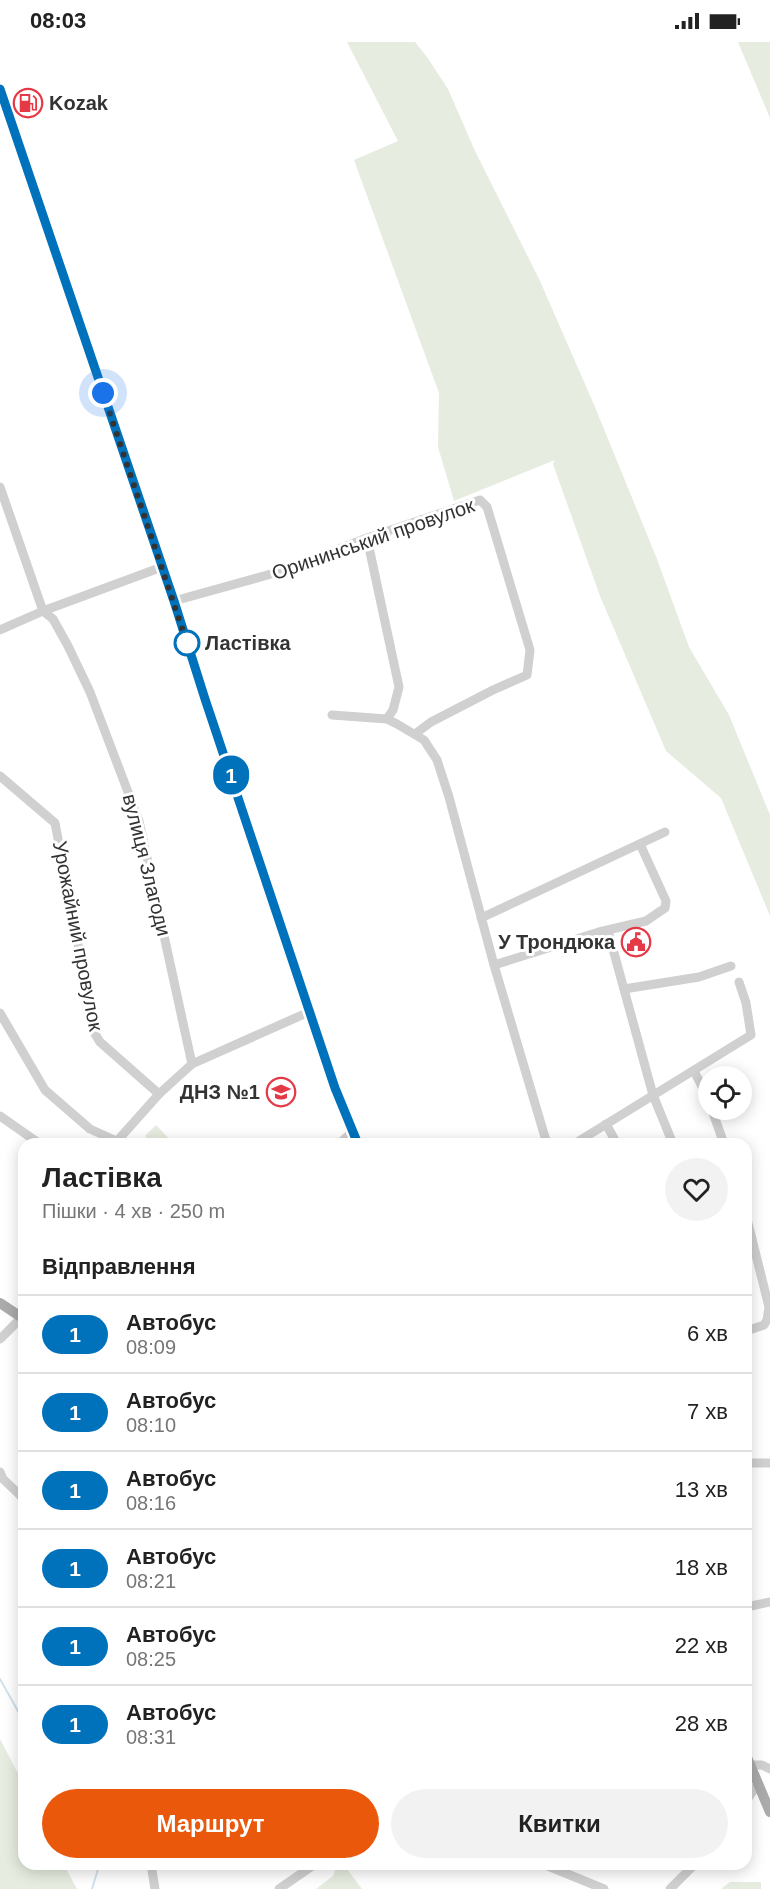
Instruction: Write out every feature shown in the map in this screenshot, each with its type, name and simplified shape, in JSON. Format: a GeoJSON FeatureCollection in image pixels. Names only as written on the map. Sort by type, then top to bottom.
{"type":"FeatureCollection","features":[{"type":"Feature","properties":{"kind":"main road"},"geometry":{"type":"LineString","coordinates":[[0,89],[355,1138]]}},
{"type":"Feature","properties":{"kind":"main road"},"geometry":{"type":"LineString","coordinates":[[0,1303],[18,1315]]}},
{"type":"Feature","properties":{"kind":"main road"},"geometry":{"type":"LineString","coordinates":[[752,1770],[770,1812]]}},
{"type":"Feature","properties":{"kind":"main road"},"geometry":{"type":"LineString","coordinates":[[752,1781],[758,1785]]}},
{"type":"Feature","properties":{"kind":"street","name":"вулиця Злагоди"},"geometry":{"type":"LineString","coordinates":[[0,487],[43,611],[52,619],[68,646],[90,692],[135,810],[143,836],[192,1065]]}},
{"type":"Feature","properties":{"kind":"street","name":"Орининський провулок"},"geometry":{"type":"LineString","coordinates":[[174,601],[282,571],[367,538],[480,501],[487,507],[530,650],[527,675],[442,717],[415,734]]}},
{"type":"Feature","properties":{"kind":"street"},"geometry":{"type":"LineString","coordinates":[[367,538],[399,687],[393,710],[387,719]]}},
{"type":"Feature","properties":{"kind":"street"},"geometry":{"type":"LineString","coordinates":[[0,630],[43,611],[162,567]]}},
{"type":"Feature","properties":{"kind":"street"},"geometry":{"type":"LineString","coordinates":[[332,715],[387,719],[415,734],[431,749],[437,760],[545,1138]]}},
{"type":"Feature","properties":{"kind":"street","name":"Урожайний провулок"},"geometry":{"type":"LineString","coordinates":[[0,776],[55,823],[95,1034],[100,1042],[159,1094]]}},
{"type":"Feature","properties":{"kind":"street"},"geometry":{"type":"LineString","coordinates":[[481,918],[665,832]]}},
{"type":"Feature","properties":{"kind":"street"},"geometry":{"type":"LineString","coordinates":[[494,965],[646,921],[666,906],[640,844]]}},
{"type":"Feature","properties":{"kind":"street"},"geometry":{"type":"LineString","coordinates":[[608,931],[653,1095],[671,1138]]}},
{"type":"Feature","properties":{"kind":"street"},"geometry":{"type":"LineString","coordinates":[[624,989],[699,976],[731,966]]}},
{"type":"Feature","properties":{"kind":"street"},"geometry":{"type":"LineString","coordinates":[[584,1138],[751,1035],[746,1003],[738,982]]}},
{"type":"Feature","properties":{"kind":"street"},"geometry":{"type":"LineString","coordinates":[[123,1138],[159,1094],[192,1065],[311,1011]]}},
{"type":"Feature","properties":{"kind":"street"},"geometry":{"type":"LineString","coordinates":[[0,1013],[45,1090],[90,1129],[111,1138]]}},
{"type":"Feature","properties":{"kind":"street"},"geometry":{"type":"LineString","coordinates":[[694,1071],[698,1079]]}},
{"type":"Feature","properties":{"kind":"street"},"geometry":{"type":"LineString","coordinates":[[0,1116],[31,1138]]}},
{"type":"Feature","properties":{"kind":"street"},"geometry":{"type":"LineString","coordinates":[[716,1120],[722,1138]]}},
{"type":"Feature","properties":{"kind":"street"},"geometry":{"type":"LineString","coordinates":[[606,1124],[614,1138]]}},
{"type":"Feature","properties":{"kind":"street"},"geometry":{"type":"LineString","coordinates":[[346,1138],[352,1132]]}},
{"type":"Feature","properties":{"kind":"street"},"geometry":{"type":"LineString","coordinates":[[752,1238],[767,1294],[769,1316],[764,1325],[752,1329]]}},
{"type":"Feature","properties":{"kind":"street"},"geometry":{"type":"LineString","coordinates":[[0,1339],[18,1324]]}},
{"type":"Feature","properties":{"kind":"street"},"geometry":{"type":"LineString","coordinates":[[752,1463],[770,1463]]}},
{"type":"Feature","properties":{"kind":"street"},"geometry":{"type":"LineString","coordinates":[[0,1472],[3,1479],[18,1493]]}},
{"type":"Feature","properties":{"kind":"street"},"geometry":{"type":"LineString","coordinates":[[752,1606],[770,1602]]}},
{"type":"Feature","properties":{"kind":"street"},"geometry":{"type":"LineString","coordinates":[[752,1761],[770,1769]]}},
{"type":"Feature","properties":{"kind":"street"},"geometry":{"type":"LineString","coordinates":[[752,1793],[758,1785]]}},
{"type":"Feature","properties":{"kind":"street"},"geometry":{"type":"LineString","coordinates":[[152,1870],[154,1889]]}},
{"type":"Feature","properties":{"kind":"street"},"geometry":{"type":"LineString","coordinates":[[279,1889],[306,1870]]}},
{"type":"Feature","properties":{"kind":"street"},"geometry":{"type":"LineString","coordinates":[[558,1870],[604,1889]]}},
{"type":"Feature","properties":{"kind":"street"},"geometry":{"type":"LineString","coordinates":[[670,1889],[689,1870]]}},
{"type":"Feature","properties":{"kind":"shaded area"},"geometry":{"type":"Polygon","coordinates":[[[347,42],[415,42],[448,89],[475,151],[540,281],[595,407],[657,559],[689,647],[729,715],[770,815],[770,916],[721,798],[666,751],[600,596],[553,464],[555,460],[454,501],[438,447],[439,393],[354,160],[398,141],[347,42]]]}},
{"type":"Feature","properties":{"kind":"shaded area"},"geometry":{"type":"Polygon","coordinates":[[[738,42],[770,42],[770,118],[738,42]]]}},
{"type":"Feature","properties":{"kind":"shaded area"},"geometry":{"type":"Polygon","coordinates":[[[156,1125],[168,1138],[147,1138],[145,1136],[156,1125]]]}},
{"type":"Feature","properties":{"kind":"shaded area"},"geometry":{"type":"Polygon","coordinates":[[[0,1739],[18,1774],[18,1870],[67,1870],[77,1889],[0,1889],[0,1739]]]}},
{"type":"Feature","properties":{"kind":"shaded area"},"geometry":{"type":"Polygon","coordinates":[[[335,1870],[348,1870],[362,1889],[316,1889],[333,1876],[335,1870]]]}},
{"type":"Feature","properties":{"kind":"shaded area"},"geometry":{"type":"Polygon","coordinates":[[[730,1882],[761,1882],[761,1889],[721,1889],[730,1882]]]}},
{"type":"Feature","properties":{"kind":"waterway"},"geometry":{"type":"LineString","coordinates":[[0,1679],[18,1711]]}},
{"type":"Feature","properties":{"kind":"waterway"},"geometry":{"type":"LineString","coordinates":[[92,1889],[98,1870]]}},
{"type":"Feature","properties":{"kind":"bus line","name":"1"},"geometry":{"type":"LineString","coordinates":[[0,89],[174,601],[335,1088],[355,1138]]}},
{"type":"Feature","properties":{"kind":"place","name":"Kozak"},"geometry":{"type":"Point","coordinates":[28,103]}},
{"type":"Feature","properties":{"kind":"place","name":"Ластівка"},"geometry":{"type":"Point","coordinates":[187,643]}},
{"type":"Feature","properties":{"kind":"place","name":"У Трондюка"},"geometry":{"type":"Point","coordinates":[636,942]}},
{"type":"Feature","properties":{"kind":"place","name":"ДНЗ №1"},"geometry":{"type":"Point","coordinates":[281,1092]}},
{"type":"Feature","properties":{"kind":"route"},"geometry":{"type":"LineString","coordinates":[[103,393],[187,643]]}}]}
